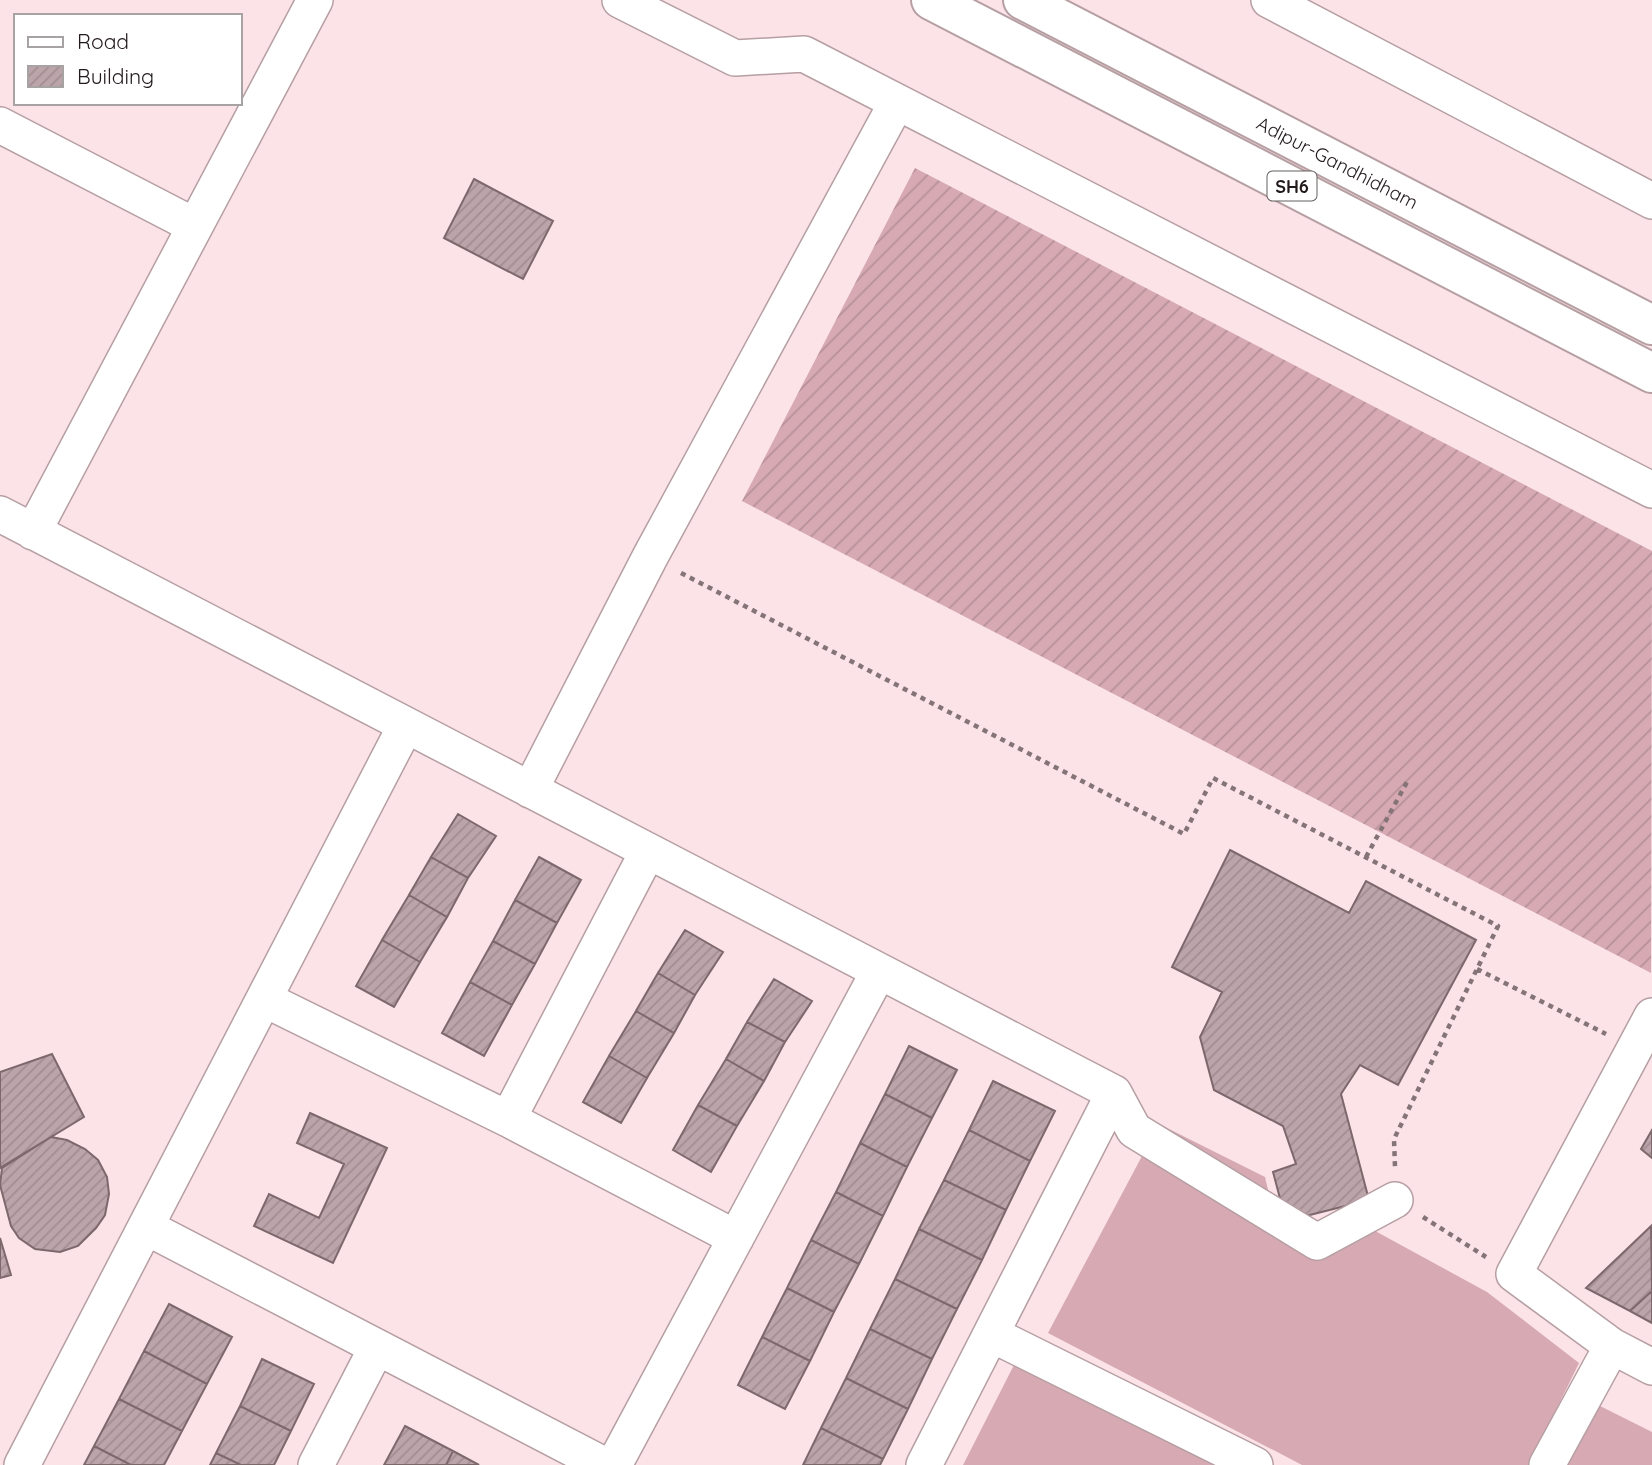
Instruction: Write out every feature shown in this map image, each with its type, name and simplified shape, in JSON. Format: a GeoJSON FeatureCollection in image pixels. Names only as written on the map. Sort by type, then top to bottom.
{"type":"FeatureCollection","features":[{"type":"Feature","properties":{"kind":"main road","name":"SH6"},"geometry":{"type":"LineString","coordinates":[[931,0],[1652,373]]}},
{"type":"Feature","properties":{"kind":"main road","name":"Adipur-Gandhidham"},"geometry":{"type":"LineString","coordinates":[[1023,0],[1652,325]]}},
{"type":"Feature","properties":{"kind":"street"},"geometry":{"type":"LineString","coordinates":[[33,532],[315,0]]}},
{"type":"Feature","properties":{"kind":"street"},"geometry":{"type":"LineString","coordinates":[[620,0],[735,58],[804,54],[1652,490]]}},
{"type":"Feature","properties":{"kind":"street"},"geometry":{"type":"LineString","coordinates":[[1269,0],[1652,201]]}},
{"type":"Feature","properties":{"kind":"street"},"geometry":{"type":"LineString","coordinates":[[530,790],[650,556],[897,102]]}},
{"type":"Feature","properties":{"kind":"street"},"geometry":{"type":"LineString","coordinates":[[0,125],[195,226]]}},
{"type":"Feature","properties":{"kind":"street"},"geometry":{"type":"LineString","coordinates":[[0,514],[1114,1093],[1135,1130],[1317,1242],[1395,1200]]}},
{"type":"Feature","properties":{"kind":"street"},"geometry":{"type":"LineString","coordinates":[[22,1465],[406,725]]}},
{"type":"Feature","properties":{"kind":"street"},"geometry":{"type":"LineString","coordinates":[[508,1119],[648,851]]}},
{"type":"Feature","properties":{"kind":"street"},"geometry":{"type":"LineString","coordinates":[[614,1465],[879,971]]}},
{"type":"Feature","properties":{"kind":"street"},"geometry":{"type":"LineString","coordinates":[[264,999],[508,1119],[736,1238]]}},
{"type":"Feature","properties":{"kind":"street"},"geometry":{"type":"LineString","coordinates":[[1652,1016],[1514,1275],[1612,1346],[1652,1367]]}},
{"type":"Feature","properties":{"kind":"street"},"geometry":{"type":"LineString","coordinates":[[924,1465],[1114,1093]]}},
{"type":"Feature","properties":{"kind":"street"},"geometry":{"type":"LineString","coordinates":[[146,1227],[604,1465]]}},
{"type":"Feature","properties":{"kind":"street"},"geometry":{"type":"LineString","coordinates":[[991,1334],[1255,1465]]}},
{"type":"Feature","properties":{"kind":"street"},"geometry":{"type":"LineString","coordinates":[[1547,1465],[1612,1346]]}},
{"type":"Feature","properties":{"kind":"street"},"geometry":{"type":"LineString","coordinates":[[316,1465],[377,1347]]}},
{"type":"Feature","properties":{"kind":"path"},"geometry":{"type":"LineString","coordinates":[[650,556],[1184,834],[1213,778],[1498,926],[1394,1139],[1395,1200],[1514,1275]]}},
{"type":"Feature","properties":{"kind":"path"},"geometry":{"type":"LineString","coordinates":[[1366,857],[1407,782]]}},
{"type":"Feature","properties":{"kind":"path"},"geometry":{"type":"LineString","coordinates":[[1477,970],[1634,1049]]}},
{"type":"Feature","properties":{"kind":"shaded area"},"geometry":{"type":"Polygon","coordinates":[[[915,168],[1652,551],[1651,973],[742,501],[915,168]]]}},
{"type":"Feature","properties":{"kind":"shaded area"},"geometry":{"type":"Polygon","coordinates":[[[1159,1124],[1265,1177],[1279,1236],[1355,1220],[1487,1292],[1579,1363],[1529,1465],[1302,1465],[1048,1333],[1159,1124]]]}},
{"type":"Feature","properties":{"kind":"shaded area"},"geometry":{"type":"Polygon","coordinates":[[[1015,1363],[1216,1465],[963,1465],[1015,1363]]]}},
{"type":"Feature","properties":{"kind":"shaded area"},"geometry":{"type":"Polygon","coordinates":[[[1594,1403],[1652,1432],[1652,1465],[1563,1465],[1594,1403]]]}},
{"type":"Feature","properties":{"kind":"building"},"geometry":{"type":"Polygon","coordinates":[[[474,179],[553,221],[523,279],[444,238],[474,179]]]}},
{"type":"Feature","properties":{"kind":"building"},"geometry":{"type":"Polygon","coordinates":[[[458,814],[496,836],[468,878],[431,857],[458,814]]]}},
{"type":"Feature","properties":{"kind":"building"},"geometry":{"type":"Polygon","coordinates":[[[1230,850],[1349,913],[1366,881],[1476,940],[1398,1085],[1360,1065],[1341,1094],[1369,1200],[1286,1221],[1273,1172],[1296,1164],[1283,1126],[1214,1090],[1200,1037],[1222,992],[1172,967],[1230,850]]]}},
{"type":"Feature","properties":{"kind":"building"},"geometry":{"type":"Polygon","coordinates":[[[431,857],[468,878],[447,917],[409,895],[431,857]]]}},
{"type":"Feature","properties":{"kind":"building"},"geometry":{"type":"Polygon","coordinates":[[[539,857],[581,880],[557,923],[515,900],[539,857]]]}},
{"type":"Feature","properties":{"kind":"building"},"geometry":{"type":"Polygon","coordinates":[[[409,895],[447,917],[420,962],[382,940],[409,895]]]}},
{"type":"Feature","properties":{"kind":"building"},"geometry":{"type":"Polygon","coordinates":[[[515,900],[557,923],[535,964],[493,941],[515,900]]]}},
{"type":"Feature","properties":{"kind":"building"},"geometry":{"type":"Polygon","coordinates":[[[685,930],[723,952],[695,995],[658,973],[685,930]]]}},
{"type":"Feature","properties":{"kind":"building"},"geometry":{"type":"Polygon","coordinates":[[[382,940],[420,962],[394,1007],[356,986],[382,940]]]}},
{"type":"Feature","properties":{"kind":"building"},"geometry":{"type":"Polygon","coordinates":[[[493,941],[535,964],[512,1005],[470,982],[493,941]]]}},
{"type":"Feature","properties":{"kind":"building"},"geometry":{"type":"Polygon","coordinates":[[[658,973],[695,995],[674,1033],[636,1011],[658,973]]]}},
{"type":"Feature","properties":{"kind":"building"},"geometry":{"type":"Polygon","coordinates":[[[774,979],[812,1001],[785,1042],[747,1022],[774,979]]]}},
{"type":"Feature","properties":{"kind":"building"},"geometry":{"type":"Polygon","coordinates":[[[470,982],[512,1005],[484,1056],[442,1033],[470,982]]]}},
{"type":"Feature","properties":{"kind":"building"},"geometry":{"type":"Polygon","coordinates":[[[636,1011],[674,1033],[647,1078],[609,1056],[636,1011]]]}},
{"type":"Feature","properties":{"kind":"building"},"geometry":{"type":"Polygon","coordinates":[[[747,1022],[785,1042],[764,1081],[726,1059],[747,1022]]]}},
{"type":"Feature","properties":{"kind":"building"},"geometry":{"type":"Polygon","coordinates":[[[909,1046],[957,1070],[932,1118],[885,1094],[909,1046]]]}},
{"type":"Feature","properties":{"kind":"building"},"geometry":{"type":"Polygon","coordinates":[[[52,1054],[84,1117],[0,1168],[0,1072],[52,1054]]]}},
{"type":"Feature","properties":{"kind":"building"},"geometry":{"type":"Polygon","coordinates":[[[609,1056],[647,1078],[621,1123],[583,1102],[609,1056]]]}},
{"type":"Feature","properties":{"kind":"building"},"geometry":{"type":"Polygon","coordinates":[[[726,1059],[764,1081],[737,1126],[698,1105],[726,1059]]]}},
{"type":"Feature","properties":{"kind":"building"},"geometry":{"type":"Polygon","coordinates":[[[993,1081],[1055,1111],[1030,1161],[969,1130],[993,1081]]]}},
{"type":"Feature","properties":{"kind":"building"},"geometry":{"type":"Polygon","coordinates":[[[885,1094],[932,1118],[907,1167],[860,1143],[885,1094]]]}},
{"type":"Feature","properties":{"kind":"building"},"geometry":{"type":"Polygon","coordinates":[[[698,1105],[737,1126],[711,1172],[673,1150],[698,1105]]]}},
{"type":"Feature","properties":{"kind":"building"},"geometry":{"type":"Polygon","coordinates":[[[310,1113],[387,1148],[333,1263],[254,1226],[269,1194],[319,1218],[344,1164],[297,1143],[310,1113]]]}},
{"type":"Feature","properties":{"kind":"building"},"geometry":{"type":"Polygon","coordinates":[[[969,1130],[1030,1161],[1006,1210],[944,1180],[969,1130]]]}},
{"type":"Feature","properties":{"kind":"building"},"geometry":{"type":"Polygon","coordinates":[[[1652,1130],[1652,1158],[1641,1149],[1652,1130]]]}},
{"type":"Feature","properties":{"kind":"building"},"geometry":{"type":"Polygon","coordinates":[[[51,1137],[67,1140],[85,1149],[98,1160],[107,1177],[109,1194],[105,1215],[96,1228],[78,1246],[60,1252],[35,1249],[19,1238],[11,1226],[0,1185],[2,1168],[51,1137]]]}},
{"type":"Feature","properties":{"kind":"building"},"geometry":{"type":"Polygon","coordinates":[[[860,1143],[907,1167],[883,1216],[836,1192],[860,1143]]]}},
{"type":"Feature","properties":{"kind":"building"},"geometry":{"type":"Polygon","coordinates":[[[944,1180],[1006,1210],[982,1260],[919,1229],[944,1180]]]}},
{"type":"Feature","properties":{"kind":"building"},"geometry":{"type":"Polygon","coordinates":[[[836,1192],[883,1216],[859,1264],[811,1240],[836,1192]]]}},
{"type":"Feature","properties":{"kind":"building"},"geometry":{"type":"Polygon","coordinates":[[[1651,1226],[1652,1291],[1630,1311],[1586,1288],[1651,1226]]]}},
{"type":"Feature","properties":{"kind":"building"},"geometry":{"type":"Polygon","coordinates":[[[919,1229],[982,1260],[957,1309],[895,1279],[919,1229]]]}},
{"type":"Feature","properties":{"kind":"building"},"geometry":{"type":"Polygon","coordinates":[[[0,1238],[11,1275],[0,1278],[0,1238]]]}},
{"type":"Feature","properties":{"kind":"building"},"geometry":{"type":"Polygon","coordinates":[[[811,1240],[859,1264],[834,1312],[787,1288],[811,1240]]]}},
{"type":"Feature","properties":{"kind":"building"},"geometry":{"type":"Polygon","coordinates":[[[895,1279],[957,1309],[932,1359],[870,1329],[895,1279]]]}},
{"type":"Feature","properties":{"kind":"building"},"geometry":{"type":"Polygon","coordinates":[[[787,1288],[834,1312],[810,1361],[762,1337],[787,1288]]]}},
{"type":"Feature","properties":{"kind":"building"},"geometry":{"type":"Polygon","coordinates":[[[1652,1291],[1652,1323],[1630,1311],[1652,1291]]]}},
{"type":"Feature","properties":{"kind":"building"},"geometry":{"type":"Polygon","coordinates":[[[169,1304],[232,1337],[207,1384],[144,1351],[169,1304]]]}},
{"type":"Feature","properties":{"kind":"building"},"geometry":{"type":"Polygon","coordinates":[[[870,1329],[932,1359],[908,1409],[846,1378],[870,1329]]]}},
{"type":"Feature","properties":{"kind":"building"},"geometry":{"type":"Polygon","coordinates":[[[762,1337],[810,1361],[785,1409],[738,1385],[762,1337]]]}},
{"type":"Feature","properties":{"kind":"building"},"geometry":{"type":"Polygon","coordinates":[[[144,1351],[207,1384],[182,1431],[119,1399],[144,1351]]]}},
{"type":"Feature","properties":{"kind":"building"},"geometry":{"type":"Polygon","coordinates":[[[262,1359],[314,1384],[291,1431],[240,1406],[262,1359]]]}},
{"type":"Feature","properties":{"kind":"building"},"geometry":{"type":"Polygon","coordinates":[[[846,1378],[908,1409],[883,1459],[821,1428],[846,1378]]]}},
{"type":"Feature","properties":{"kind":"building"},"geometry":{"type":"Polygon","coordinates":[[[119,1399],[182,1431],[164,1465],[131,1465],[94,1446],[119,1399]]]}},
{"type":"Feature","properties":{"kind":"building"},"geometry":{"type":"Polygon","coordinates":[[[240,1406],[291,1431],[274,1465],[241,1465],[216,1453],[240,1406]]]}},
{"type":"Feature","properties":{"kind":"building"},"geometry":{"type":"Polygon","coordinates":[[[405,1426],[453,1451],[446,1465],[384,1465],[405,1426]]]}},
{"type":"Feature","properties":{"kind":"building"},"geometry":{"type":"Polygon","coordinates":[[[821,1428],[883,1459],[880,1465],[803,1465],[821,1428]]]}},
{"type":"Feature","properties":{"kind":"building"},"geometry":{"type":"Polygon","coordinates":[[[94,1446],[131,1465],[84,1465],[94,1446]]]}},
{"type":"Feature","properties":{"kind":"building"},"geometry":{"type":"Polygon","coordinates":[[[453,1451],[479,1465],[446,1465],[453,1451]]]}},
{"type":"Feature","properties":{"kind":"building"},"geometry":{"type":"Polygon","coordinates":[[[216,1453],[241,1465],[210,1465],[216,1453]]]}}]}
